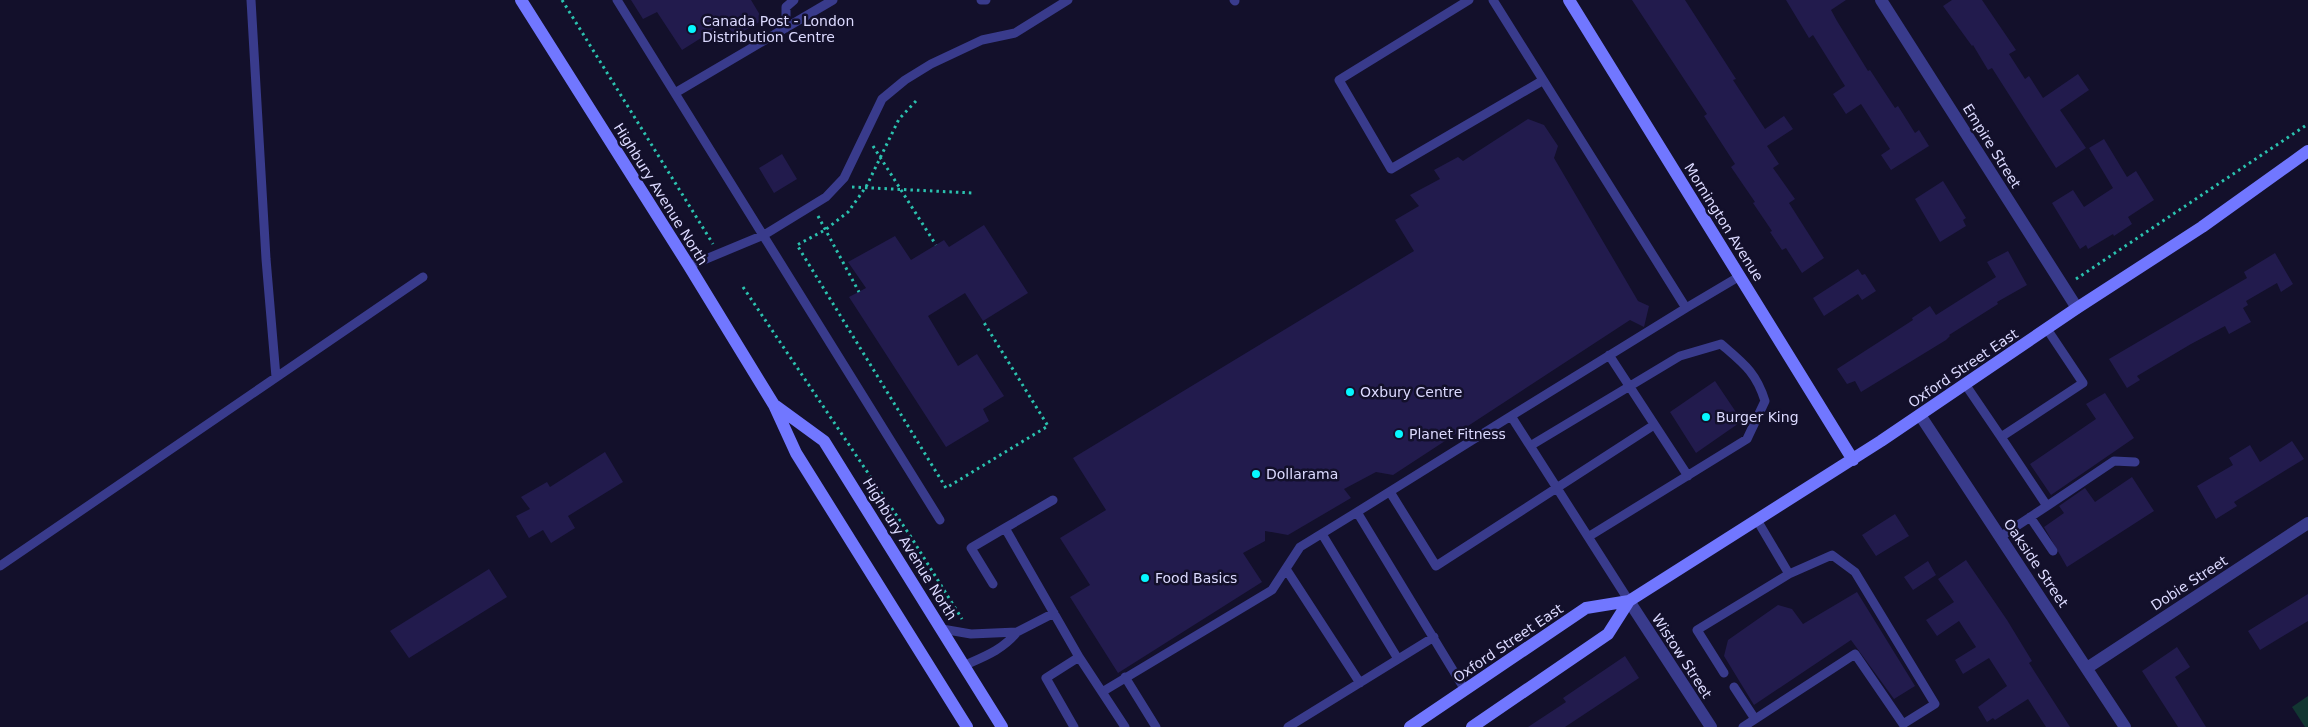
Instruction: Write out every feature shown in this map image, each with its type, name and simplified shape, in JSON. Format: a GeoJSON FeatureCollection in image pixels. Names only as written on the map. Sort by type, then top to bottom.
{"type":"FeatureCollection","features":[{"type":"Feature","properties":{"kind":"main road","name":"Highbury Avenue North"},"geometry":{"type":"LineString","coordinates":[[521,0],[774,404],[796,453],[967,727]]}},
{"type":"Feature","properties":{"kind":"main road","name":"Mornington Avenue"},"geometry":{"type":"LineString","coordinates":[[1569,0],[1853,460]]}},
{"type":"Feature","properties":{"kind":"main road","name":"Oxford Street East"},"geometry":{"type":"LineString","coordinates":[[1410,727],[1586,608],[1629,601],[1853,460],[2047,328],[2202,226],[2308,152]]}},
{"type":"Feature","properties":{"kind":"main road","name":"Highbury Avenue North"},"geometry":{"type":"LineString","coordinates":[[774,404],[824,441],[1002,727]]}},
{"type":"Feature","properties":{"kind":"main road","name":"Oxford Street East"},"geometry":{"type":"LineString","coordinates":[[1472,727],[1608,634],[1629,601]]}},
{"type":"Feature","properties":{"kind":"street","name":"Empire Street"},"geometry":{"type":"LineString","coordinates":[[1881,0],[2077,308]]}},
{"type":"Feature","properties":{"kind":"street","name":"Oakside Street"},"geometry":{"type":"LineString","coordinates":[[1920,415],[2125,727]]}},
{"type":"Feature","properties":{"kind":"street","name":"Dobie Street"},"geometry":{"type":"LineString","coordinates":[[2087,668],[2308,523]]}},
{"type":"Feature","properties":{"kind":"street","name":"Wistow Street"},"geometry":{"type":"LineString","coordinates":[[1629,601],[1711,727]]}},
{"type":"Feature","properties":{"kind":"lane"},"geometry":{"type":"LineString","coordinates":[[251,0],[266,258],[276,377]]}},
{"type":"Feature","properties":{"kind":"lane"},"geometry":{"type":"LineString","coordinates":[[617,0],[940,520]]}},
{"type":"Feature","properties":{"kind":"lane"},"geometry":{"type":"LineString","coordinates":[[786,28],[786,8],[794,0]]}},
{"type":"Feature","properties":{"kind":"lane"},"geometry":{"type":"LineString","coordinates":[[675,94],[833,0]]}},
{"type":"Feature","properties":{"kind":"lane"},"geometry":{"type":"LineString","coordinates":[[689,266],[764,235],[826,198],[844,178],[882,99],[905,80],[931,64],[982,40],[1015,33],[1068,0]]}},
{"type":"Feature","properties":{"kind":"lane"},"geometry":{"type":"LineString","coordinates":[[1468,0],[1339,80],[1391,169],[1542,81]]}},
{"type":"Feature","properties":{"kind":"lane"},"geometry":{"type":"LineString","coordinates":[[1493,0],[1686,308]]}},
{"type":"Feature","properties":{"kind":"lane"},"geometry":{"type":"LineString","coordinates":[[1102,692],[1272,590],[1300,547],[1740,276]]}},
{"type":"Feature","properties":{"kind":"lane"},"geometry":{"type":"LineString","coordinates":[[0,566],[423,277]]}},
{"type":"Feature","properties":{"kind":"lane"},"geometry":{"type":"LineString","coordinates":[[2002,437],[2083,383],[2047,328]]}},
{"type":"Feature","properties":{"kind":"lane"},"geometry":{"type":"LineString","coordinates":[[1530,446],[1680,356],[1721,344],[1746,366],[1759,382],[1765,401],[1747,439],[1588,537]]}},
{"type":"Feature","properties":{"kind":"lane"},"geometry":{"type":"LineString","coordinates":[[1609,355],[1688,476]]}},
{"type":"Feature","properties":{"kind":"lane"},"geometry":{"type":"LineString","coordinates":[[1966,384],[2047,506]]}},
{"type":"Feature","properties":{"kind":"lane"},"geometry":{"type":"LineString","coordinates":[[1511,416],[1629,601]]}},
{"type":"Feature","properties":{"kind":"lane"},"geometry":{"type":"LineString","coordinates":[[1390,492],[1436,566],[1654,425]]}},
{"type":"Feature","properties":{"kind":"lane"},"geometry":{"type":"LineString","coordinates":[[2000,537],[2114,461],[2135,462]]}},
{"type":"Feature","properties":{"kind":"lane"},"geometry":{"type":"LineString","coordinates":[[993,584],[971,548],[1053,500]]}},
{"type":"Feature","properties":{"kind":"lane"},"geometry":{"type":"LineString","coordinates":[[1357,512],[1465,690]]}},
{"type":"Feature","properties":{"kind":"lane"},"geometry":{"type":"LineString","coordinates":[[2030,517],[2053,551]]}},
{"type":"Feature","properties":{"kind":"lane"},"geometry":{"type":"LineString","coordinates":[[1757,520],[1789,574]]}},
{"type":"Feature","properties":{"kind":"lane"},"geometry":{"type":"LineString","coordinates":[[1005,528],[1079,657],[1125,727]]}},
{"type":"Feature","properties":{"kind":"lane"},"geometry":{"type":"LineString","coordinates":[[1322,534],[1398,660]]}},
{"type":"Feature","properties":{"kind":"lane"},"geometry":{"type":"LineString","coordinates":[[1724,673],[1697,630],[1789,574],[1832,555],[1856,572],[1935,704],[1903,724],[1855,654],[1743,727]]}},
{"type":"Feature","properties":{"kind":"lane"},"geometry":{"type":"LineString","coordinates":[[1286,569],[1360,682]]}},
{"type":"Feature","properties":{"kind":"lane"},"geometry":{"type":"LineString","coordinates":[[964,666],[995,651],[1009,642],[1017,632],[1054,613]]}},
{"type":"Feature","properties":{"kind":"lane"},"geometry":{"type":"LineString","coordinates":[[942,629],[971,634],[1017,632]]}},
{"type":"Feature","properties":{"kind":"lane"},"geometry":{"type":"LineString","coordinates":[[1288,727],[1434,638]]}},
{"type":"Feature","properties":{"kind":"lane"},"geometry":{"type":"LineString","coordinates":[[1074,727],[1046,678],[1079,657]]}},
{"type":"Feature","properties":{"kind":"lane"},"geometry":{"type":"LineString","coordinates":[[1125,677],[1156,727]]}},
{"type":"Feature","properties":{"kind":"lane"},"geometry":{"type":"LineString","coordinates":[[1734,687],[1755,719]]}},
{"type":"Feature","properties":{"kind":"path"},"geometry":{"type":"LineString","coordinates":[[562,0],[713,244]]}},
{"type":"Feature","properties":{"kind":"path"},"geometry":{"type":"LineString","coordinates":[[916,101],[899,119],[866,187],[848,212],[825,230],[797,245],[946,488],[1048,426],[983,321]]}},
{"type":"Feature","properties":{"kind":"path"},"geometry":{"type":"LineString","coordinates":[[2075,280],[2308,124]]}},
{"type":"Feature","properties":{"kind":"path"},"geometry":{"type":"LineString","coordinates":[[872,143],[936,245]]}},
{"type":"Feature","properties":{"kind":"path"},"geometry":{"type":"LineString","coordinates":[[849,187],[973,193]]}},
{"type":"Feature","properties":{"kind":"path"},"geometry":{"type":"LineString","coordinates":[[818,216],[859,292]]}},
{"type":"Feature","properties":{"kind":"path"},"geometry":{"type":"LineString","coordinates":[[743,288],[911,537],[965,624]]}},
{"type":"Feature","properties":{"kind":"green space"},"geometry":{"type":"Polygon","coordinates":[[[2308,696],[2308,727],[2305,727],[2292,707],[2308,696]]]}},
{"type":"Feature","properties":{"kind":"building","name":"Canada Post - London Distribution Centre"},"geometry":{"type":"Polygon","coordinates":[[[631,0],[751,0],[763,20],[735,36],[725,23],[682,50],[657,12],[643,19],[631,0]]]}},
{"type":"Feature","properties":{"kind":"building"},"geometry":{"type":"Polygon","coordinates":[[[1632,0],[1685,0],[1736,79],[1733,80],[1765,129],[1784,116],[1793,129],[1767,146],[1779,164],[1773,168],[1795,199],[1789,203],[1824,258],[1802,273],[1786,248],[1782,250],[1770,232],[1772,231],[1753,203],[1755,202],[1731,167],[1735,164],[1704,116],[1707,114],[1632,0]]]}},
{"type":"Feature","properties":{"kind":"building"},"geometry":{"type":"Polygon","coordinates":[[[1786,0],[1846,0],[1831,10],[1837,21],[1868,71],[1870,70],[1895,108],[1898,106],[1915,133],[1919,130],[1929,146],[1891,170],[1881,155],[1890,149],[1861,104],[1846,114],[1833,94],[1845,86],[1813,35],[1809,38],[1786,0]]]}},
{"type":"Feature","properties":{"kind":"building"},"geometry":{"type":"Polygon","coordinates":[[[1952,0],[1982,0],[2016,50],[2009,54],[2025,79],[2029,76],[2043,98],[2078,74],[2089,90],[2060,110],[2086,148],[2056,168],[1992,68],[1988,70],[1973,45],[1943,6],[1952,0]]]}},
{"type":"Feature","properties":{"kind":"building","name":"Oxbury Centre"},"geometry":{"type":"Polygon","coordinates":[[[1528,119],[1544,125],[1558,146],[1554,158],[1638,301],[1649,306],[1644,327],[1630,320],[1393,475],[1376,472],[1344,489],[1351,498],[1288,535],[1265,531],[1265,541],[1243,553],[1262,582],[1118,673],[1070,597],[1090,585],[1060,538],[1106,510],[1073,458],[1414,251],[1395,220],[1419,206],[1410,195],[1440,179],[1434,170],[1458,157],[1463,161],[1528,119]]]}},
{"type":"Feature","properties":{"kind":"building"},"geometry":{"type":"Polygon","coordinates":[[[2104,139],[2127,177],[2136,171],[2154,200],[2128,217],[2132,224],[2114,236],[2113,234],[2088,249],[2086,245],[2080,249],[2052,203],[2073,190],[2084,207],[2113,188],[2089,148],[2104,139]]]}},
{"type":"Feature","properties":{"kind":"building"},"geometry":{"type":"Polygon","coordinates":[[[782,154],[797,179],[774,193],[759,168],[782,154]]]}},
{"type":"Feature","properties":{"kind":"building"},"geometry":{"type":"Polygon","coordinates":[[[1943,181],[1966,218],[1963,220],[1966,226],[1940,242],[1915,199],[1943,181]]]}},
{"type":"Feature","properties":{"kind":"building"},"geometry":{"type":"Polygon","coordinates":[[[984,225],[1028,293],[983,321],[965,293],[928,316],[958,366],[977,354],[1004,396],[983,409],[989,421],[946,447],[849,297],[866,288],[848,262],[895,236],[911,260],[944,240],[949,247],[984,225]]]}},
{"type":"Feature","properties":{"kind":"building"},"geometry":{"type":"Polygon","coordinates":[[[2008,251],[2027,285],[1997,302],[1998,304],[1949,335],[1946,340],[1861,392],[1855,381],[1847,384],[1837,369],[1913,320],[1912,318],[1930,306],[1936,315],[1996,277],[1987,262],[2008,251]]]}},
{"type":"Feature","properties":{"kind":"building"},"geometry":{"type":"Polygon","coordinates":[[[2275,253],[2293,284],[2281,292],[2277,283],[2246,301],[2248,305],[2243,308],[2251,322],[2229,334],[2225,326],[2191,344],[2137,376],[2140,380],[2127,388],[2109,359],[2247,278],[2244,272],[2275,253]]]}},
{"type":"Feature","properties":{"kind":"building"},"geometry":{"type":"Polygon","coordinates":[[[1858,269],[1862,275],[1865,274],[1876,291],[1862,300],[1858,294],[1824,316],[1813,298],[1858,269]]]}},
{"type":"Feature","properties":{"kind":"building","name":"Burger King"},"geometry":{"type":"Polygon","coordinates":[[[1715,381],[1742,421],[1696,453],[1670,412],[1715,381]]]}},
{"type":"Feature","properties":{"kind":"building"},"geometry":{"type":"Polygon","coordinates":[[[2105,393],[2134,438],[2051,495],[2030,464],[2096,419],[2086,404],[2105,393]]]}},
{"type":"Feature","properties":{"kind":"building"},"geometry":{"type":"Polygon","coordinates":[[[2292,441],[2304,459],[2234,502],[2237,506],[2216,519],[2197,486],[2233,465],[2229,458],[2250,445],[2260,462],[2292,441]]]}},
{"type":"Feature","properties":{"kind":"building"},"geometry":{"type":"Polygon","coordinates":[[[605,452],[623,482],[568,516],[575,528],[551,543],[543,530],[529,538],[516,516],[530,509],[521,497],[547,482],[550,487],[605,452]]]}},
{"type":"Feature","properties":{"kind":"building"},"geometry":{"type":"Polygon","coordinates":[[[2132,477],[2154,511],[2067,567],[2044,527],[2064,513],[2059,506],[2085,488],[2095,502],[2132,477]]]}},
{"type":"Feature","properties":{"kind":"building"},"geometry":{"type":"Polygon","coordinates":[[[1895,514],[1909,536],[1876,556],[1862,535],[1895,514]]]}},
{"type":"Feature","properties":{"kind":"building"},"geometry":{"type":"Polygon","coordinates":[[[1966,560],[2007,620],[2032,661],[2029,663],[2070,727],[2046,727],[2028,699],[1995,720],[1993,718],[1987,722],[1978,707],[2007,686],[1989,658],[1963,674],[1955,660],[1976,647],[1959,621],[1937,636],[1926,620],[1954,602],[1938,579],[1966,560]]]}},
{"type":"Feature","properties":{"kind":"building"},"geometry":{"type":"Polygon","coordinates":[[[1928,561],[1936,575],[1913,590],[1904,577],[1928,561]]]}},
{"type":"Feature","properties":{"kind":"building"},"geometry":{"type":"Polygon","coordinates":[[[489,569],[507,597],[409,658],[390,631],[489,569]]]}},
{"type":"Feature","properties":{"kind":"building"},"geometry":{"type":"Polygon","coordinates":[[[1857,592],[1915,686],[1894,699],[1851,640],[1754,705],[1724,656],[1728,640],[1778,605],[1792,609],[1803,624],[1857,592]]]}},
{"type":"Feature","properties":{"kind":"building"},"geometry":{"type":"Polygon","coordinates":[[[2308,594],[2308,621],[2260,650],[2248,631],[2308,594]]]}},
{"type":"Feature","properties":{"kind":"building"},"geometry":{"type":"Polygon","coordinates":[[[2177,647],[2190,667],[2175,677],[2206,727],[2178,727],[2142,671],[2177,647]]]}},
{"type":"Feature","properties":{"kind":"building"},"geometry":{"type":"Polygon","coordinates":[[[1625,656],[1639,678],[1565,727],[1528,727],[1566,702],[1563,698],[1625,656]]]}},
{"type":"Feature","properties":{"kind":"place","name":"Canada Post - London Distribution Centre"},"geometry":{"type":"Point","coordinates":[692,29]}},
{"type":"Feature","properties":{"kind":"place","name":"Oxbury Centre"},"geometry":{"type":"Point","coordinates":[1350,392]}},
{"type":"Feature","properties":{"kind":"place","name":"Burger King"},"geometry":{"type":"Point","coordinates":[1706,417]}},
{"type":"Feature","properties":{"kind":"place","name":"Planet Fitness"},"geometry":{"type":"Point","coordinates":[1399,434]}},
{"type":"Feature","properties":{"kind":"place","name":"Dollarama"},"geometry":{"type":"Point","coordinates":[1256,474]}},
{"type":"Feature","properties":{"kind":"place","name":"Food Basics"},"geometry":{"type":"Point","coordinates":[1145,578]}}]}
